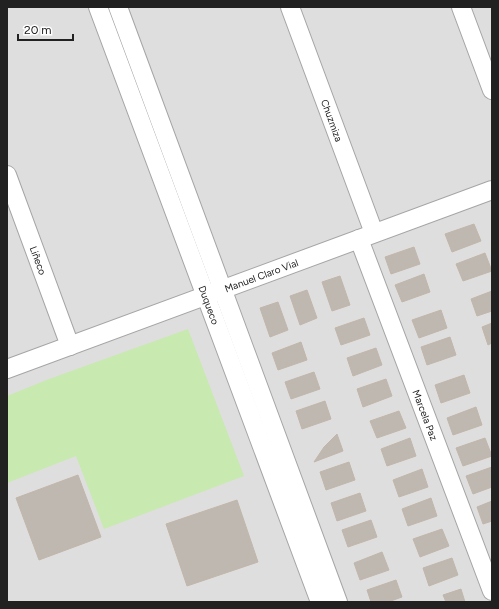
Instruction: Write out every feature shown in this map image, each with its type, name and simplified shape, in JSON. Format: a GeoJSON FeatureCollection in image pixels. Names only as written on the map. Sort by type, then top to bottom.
{"type":"FeatureCollection","features":[{"type":"Feature","properties":{"kind":"street","name":"Duqueco"},"geometry":{"type":"LineString","coordinates":[[98,7],[320,602]]}},
{"type":"Feature","properties":{"kind":"street","name":"Duqueco"},"geometry":{"type":"LineString","coordinates":[[118,7],[338,602]]}},
{"type":"Feature","properties":{"kind":"street","name":"Chuzmiza"},"geometry":{"type":"LineString","coordinates":[[290,7],[367,236]]}},
{"type":"Feature","properties":{"kind":"street"},"geometry":{"type":"LineString","coordinates":[[461,7],[492,90]]}},
{"type":"Feature","properties":{"kind":"street","name":"Liñeco"},"geometry":{"type":"LineString","coordinates":[[7,175],[70,346]]}},
{"type":"Feature","properties":{"kind":"street","name":"Manuel Claro Vial"},"geometry":{"type":"LineString","coordinates":[[7,369],[367,236],[490,195]]}},
{"type":"Feature","properties":{"kind":"street","name":"Marcela Paz"},"geometry":{"type":"LineString","coordinates":[[367,236],[492,591]]}},
{"type":"Feature","properties":{"kind":"shaded area"},"geometry":{"type":"Polygon","coordinates":[[[7,7],[492,7],[492,602],[7,602],[7,7]]]}},
{"type":"Feature","properties":{"kind":"green space"},"geometry":{"type":"Polygon","coordinates":[[[188,329],[244,476],[104,529],[76,456],[7,483],[7,396],[49,379],[188,329]]]}},
{"type":"Feature","properties":{"kind":"building"},"geometry":{"type":"Polygon","coordinates":[[[474,224],[481,241],[452,252],[445,234],[474,224]]]}},
{"type":"Feature","properties":{"kind":"building"},"geometry":{"type":"Polygon","coordinates":[[[414,247],[420,264],[391,274],[385,257],[414,247]]]}},
{"type":"Feature","properties":{"kind":"building"},"geometry":{"type":"Polygon","coordinates":[[[485,253],[492,271],[463,281],[456,264],[485,253]]]}},
{"type":"Feature","properties":{"kind":"building"},"geometry":{"type":"Polygon","coordinates":[[[424,274],[430,292],[402,302],[395,285],[424,274]]]}},
{"type":"Feature","properties":{"kind":"building"},"geometry":{"type":"Polygon","coordinates":[[[340,276],[350,305],[332,311],[322,282],[340,276]]]}},
{"type":"Feature","properties":{"kind":"building"},"geometry":{"type":"Polygon","coordinates":[[[307,290],[317,318],[300,325],[290,296],[307,290]]]}},
{"type":"Feature","properties":{"kind":"building"},"geometry":{"type":"Polygon","coordinates":[[[492,291],[492,311],[477,316],[471,299],[492,291]]]}},
{"type":"Feature","properties":{"kind":"building"},"geometry":{"type":"Polygon","coordinates":[[[278,302],[288,330],[270,337],[260,308],[278,302]]]}},
{"type":"Feature","properties":{"kind":"building"},"geometry":{"type":"Polygon","coordinates":[[[441,310],[447,328],[419,338],[412,320],[441,310]]]}},
{"type":"Feature","properties":{"kind":"building"},"geometry":{"type":"Polygon","coordinates":[[[364,318],[370,335],[341,345],[335,328],[364,318]]]}},
{"type":"Feature","properties":{"kind":"building"},"geometry":{"type":"Polygon","coordinates":[[[492,323],[492,343],[488,345],[482,327],[492,323]]]}},
{"type":"Feature","properties":{"kind":"building"},"geometry":{"type":"Polygon","coordinates":[[[450,337],[456,355],[427,365],[421,347],[450,337]]]}},
{"type":"Feature","properties":{"kind":"building"},"geometry":{"type":"Polygon","coordinates":[[[301,342],[307,360],[278,370],[272,353],[301,342]]]}},
{"type":"Feature","properties":{"kind":"building"},"geometry":{"type":"Polygon","coordinates":[[[376,348],[382,365],[353,376],[347,358],[376,348]]]}},
{"type":"Feature","properties":{"kind":"building"},"geometry":{"type":"Polygon","coordinates":[[[314,372],[320,389],[291,399],[285,382],[314,372]]]}},
{"type":"Feature","properties":{"kind":"building"},"geometry":{"type":"Polygon","coordinates":[[[464,375],[470,393],[441,403],[435,385],[464,375]]]}},
{"type":"Feature","properties":{"kind":"building"},"geometry":{"type":"Polygon","coordinates":[[[386,379],[392,396],[363,407],[357,389],[386,379]]]}},
{"type":"Feature","properties":{"kind":"building"},"geometry":{"type":"Polygon","coordinates":[[[325,401],[331,419],[302,429],[296,411],[325,401]]]}},
{"type":"Feature","properties":{"kind":"building"},"geometry":{"type":"Polygon","coordinates":[[[476,407],[482,425],[453,435],[447,418],[476,407]]]}},
{"type":"Feature","properties":{"kind":"building"},"geometry":{"type":"Polygon","coordinates":[[[399,411],[406,428],[377,438],[370,421],[399,411]]]}},
{"type":"Feature","properties":{"kind":"building"},"geometry":{"type":"Polygon","coordinates":[[[337,434],[343,451],[314,462],[324,447],[337,434]]]}},
{"type":"Feature","properties":{"kind":"building"},"geometry":{"type":"Polygon","coordinates":[[[410,438],[416,456],[387,466],[381,449],[410,438]]]}},
{"type":"Feature","properties":{"kind":"building"},"geometry":{"type":"Polygon","coordinates":[[[485,438],[492,456],[463,466],[456,448],[485,438]]]}},
{"type":"Feature","properties":{"kind":"building"},"geometry":{"type":"Polygon","coordinates":[[[349,462],[355,480],[326,490],[320,472],[349,462]]]}},
{"type":"Feature","properties":{"kind":"building"},"geometry":{"type":"Polygon","coordinates":[[[492,467],[492,487],[473,494],[466,476],[492,467]]]}},
{"type":"Feature","properties":{"kind":"building"},"geometry":{"type":"Polygon","coordinates":[[[422,469],[428,487],[399,497],[393,480],[422,469]]]}},
{"type":"Feature","properties":{"kind":"building"},"geometry":{"type":"Polygon","coordinates":[[[78,475],[101,537],[39,560],[16,498],[78,475]]]}},
{"type":"Feature","properties":{"kind":"building"},"geometry":{"type":"Polygon","coordinates":[[[360,493],[366,511],[337,521],[331,503],[360,493]]]}},
{"type":"Feature","properties":{"kind":"building"},"geometry":{"type":"Polygon","coordinates":[[[431,498],[437,516],[408,526],[402,509],[431,498]]]}},
{"type":"Feature","properties":{"kind":"building"},"geometry":{"type":"Polygon","coordinates":[[[237,500],[258,562],[187,586],[166,524],[237,500]]]}},
{"type":"Feature","properties":{"kind":"building"},"geometry":{"type":"Polygon","coordinates":[[[492,501],[492,521],[483,524],[477,507],[492,501]]]}},
{"type":"Feature","properties":{"kind":"building"},"geometry":{"type":"Polygon","coordinates":[[[371,520],[377,537],[348,547],[342,530],[371,520]]]}},
{"type":"Feature","properties":{"kind":"building"},"geometry":{"type":"Polygon","coordinates":[[[442,529],[449,546],[420,557],[413,539],[442,529]]]}},
{"type":"Feature","properties":{"kind":"building"},"geometry":{"type":"Polygon","coordinates":[[[382,552],[389,570],[360,580],[354,563],[382,552]]]}},
{"type":"Feature","properties":{"kind":"building"},"geometry":{"type":"Polygon","coordinates":[[[452,558],[458,575],[429,586],[423,568],[452,558]]]}},
{"type":"Feature","properties":{"kind":"building"},"geometry":{"type":"Polygon","coordinates":[[[396,580],[402,597],[388,602],[371,602],[367,590],[396,580]]]}},
{"type":"Feature","properties":{"kind":"building"},"geometry":{"type":"Polygon","coordinates":[[[461,589],[465,602],[446,602],[443,595],[461,589]]]}}]}
